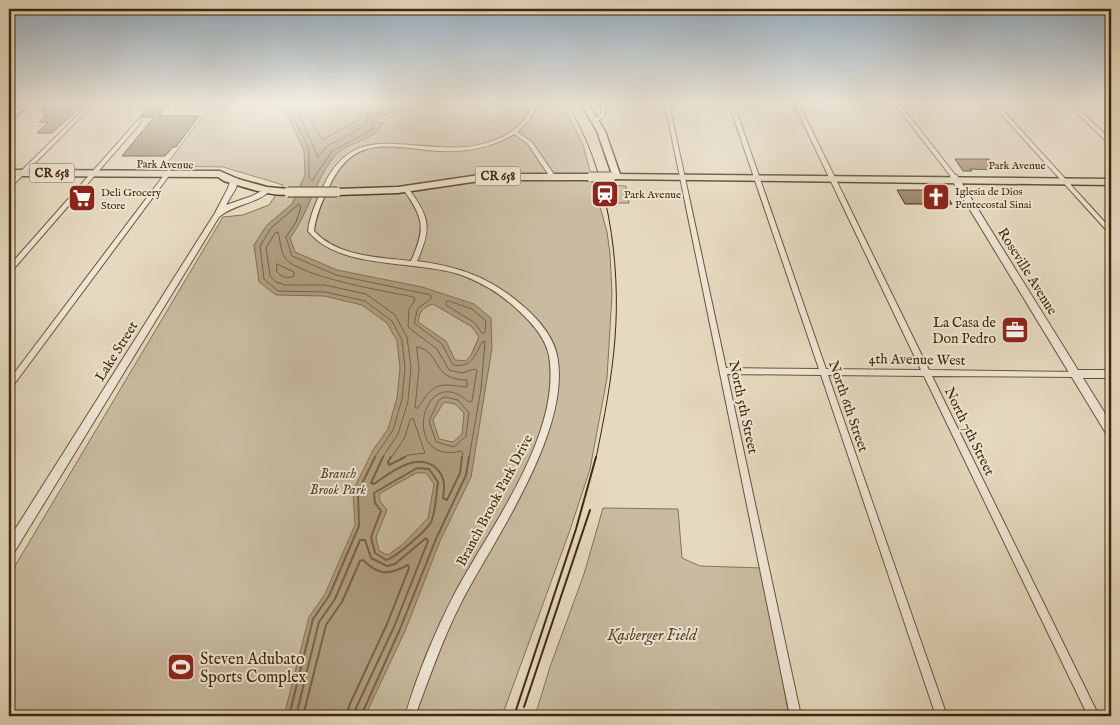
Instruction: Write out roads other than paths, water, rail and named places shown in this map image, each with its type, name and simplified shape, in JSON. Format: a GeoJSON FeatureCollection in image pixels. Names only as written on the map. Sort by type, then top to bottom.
{"type":"FeatureCollection","features":[{"type":"Feature","properties":{"kind":"main road"},"geometry":{"type":"LineString","coordinates":[[603,138],[614,177]]}},
{"type":"Feature","properties":{"kind":"main road","name":"Park Avenue"},"geometry":{"type":"LineString","coordinates":[[9,173],[95,174],[105,176],[167,174],[234,180],[267,190],[288,192],[337,192],[406,188],[478,178],[552,176],[832,178],[846,181],[955,179],[1111,182]]}},
{"type":"Feature","properties":{"kind":"main road","name":"Park Avenue"},"geometry":{"type":"LineString","coordinates":[[1064,180],[1111,178]]}},
{"type":"Feature","properties":{"kind":"street"},"geometry":{"type":"LineString","coordinates":[[9,186],[58,138]]}},
{"type":"Feature","properties":{"kind":"street"},"geometry":{"type":"LineString","coordinates":[[9,270],[126,138]]}},
{"type":"Feature","properties":{"kind":"street","name":"Branch Brook Park Drive"},"geometry":{"type":"LineString","coordinates":[[410,716],[435,649],[454,608],[540,446],[551,407],[554,368],[551,350],[543,335],[526,314],[505,295],[481,281],[468,275],[413,263],[345,252],[326,244],[313,234],[311,229],[314,216],[328,182],[337,166],[352,153],[378,145],[396,144],[442,149],[466,149],[494,143],[503,138]]}},
{"type":"Feature","properties":{"kind":"street"},"geometry":{"type":"LineString","coordinates":[[522,138],[530,143],[552,176]]}},
{"type":"Feature","properties":{"kind":"street","name":"North 5th Street"},"geometry":{"type":"LineString","coordinates":[[674,138],[795,716]]}},
{"type":"Feature","properties":{"kind":"street","name":"North 6th Street"},"geometry":{"type":"LineString","coordinates":[[742,138],[942,716]]}},
{"type":"Feature","properties":{"kind":"street","name":"North 7th Street"},"geometry":{"type":"LineString","coordinates":[[812,138],[1094,716]]}},
{"type":"Feature","properties":{"kind":"street","name":"Roseville Avenue"},"geometry":{"type":"LineString","coordinates":[[923,138],[955,179],[1111,432]]}},
{"type":"Feature","properties":{"kind":"street"},"geometry":{"type":"LineString","coordinates":[[1025,138],[1111,232]]}},
{"type":"Feature","properties":{"kind":"street"},"geometry":{"type":"LineString","coordinates":[[9,385],[167,174]]}},
{"type":"Feature","properties":{"kind":"street"},"geometry":{"type":"LineString","coordinates":[[216,216],[232,188],[234,180]]}},
{"type":"Feature","properties":{"kind":"street"},"geometry":{"type":"LineString","coordinates":[[406,188],[422,212],[425,228],[424,238],[413,263]]}},
{"type":"Feature","properties":{"kind":"street","name":"Lake Street"},"geometry":{"type":"LineString","coordinates":[[9,550],[216,216],[222,209],[254,198],[267,190]]}},
{"type":"Feature","properties":{"kind":"street","name":"4th Avenue West"},"geometry":{"type":"LineString","coordinates":[[722,370],[1111,374]]}},
{"type":"Feature","properties":{"kind":"water"},"geometry":{"type":"Polygon","coordinates":[[[298,138],[367,138],[339,152],[327,166],[297,228],[290,238],[295,252],[337,270],[422,287],[474,304],[491,318],[492,348],[471,477],[440,541],[405,631],[365,716],[284,716],[309,617],[325,594],[355,525],[353,491],[373,450],[388,429],[397,398],[400,368],[397,341],[387,323],[362,305],[324,296],[276,295],[259,282],[254,245],[267,225],[292,204],[305,175],[304,151],[298,138]],[[433,304],[422,310],[418,322],[446,341],[455,360],[466,361],[471,355],[479,337],[472,327],[433,304]],[[444,402],[433,420],[439,439],[453,442],[462,434],[464,413],[455,404],[444,402]],[[416,473],[379,494],[380,501],[387,510],[376,537],[379,551],[388,555],[402,545],[428,518],[434,484],[426,473],[416,473]]]}},
{"type":"Feature","properties":{"kind":"tram line"},"geometry":{"type":"LineString","coordinates":[[585,138],[602,186],[609,217],[616,279],[614,353],[596,458]]}},
{"type":"Feature","properties":{"kind":"tram line"},"geometry":{"type":"LineString","coordinates":[[514,716],[576,529],[596,457]]}},
{"type":"Feature","properties":{"kind":"tram line"},"geometry":{"type":"LineString","coordinates":[[524,707],[590,510]]}},
{"type":"Feature","properties":{"kind":"place","name":"Park Avenue"},"geometry":{"type":"Point","coordinates":[605,194]}},
{"type":"Feature","properties":{"kind":"place","name":"Iglesia de Dios Pentecostal Sinai"},"geometry":{"type":"Point","coordinates":[936,197]}},
{"type":"Feature","properties":{"kind":"place","name":"Deli Grocery Store"},"geometry":{"type":"Point","coordinates":[82,198]}},
{"type":"Feature","properties":{"kind":"place","name":"La Casa de Don Pedro"},"geometry":{"type":"Point","coordinates":[1015,330]}},
{"type":"Feature","properties":{"kind":"place","name":"Steven Adubato Sports Complex"},"geometry":{"type":"Point","coordinates":[181,667]}},
{"type":"Feature","properties":{"kind":"park label","name":"Branch Brook Park"},"geometry":{"type":"Point","coordinates":[338,482]}},
{"type":"Feature","properties":{"kind":"park label","name":"Kasberger Field"},"geometry":{"type":"Point","coordinates":[652,634]}}]}
